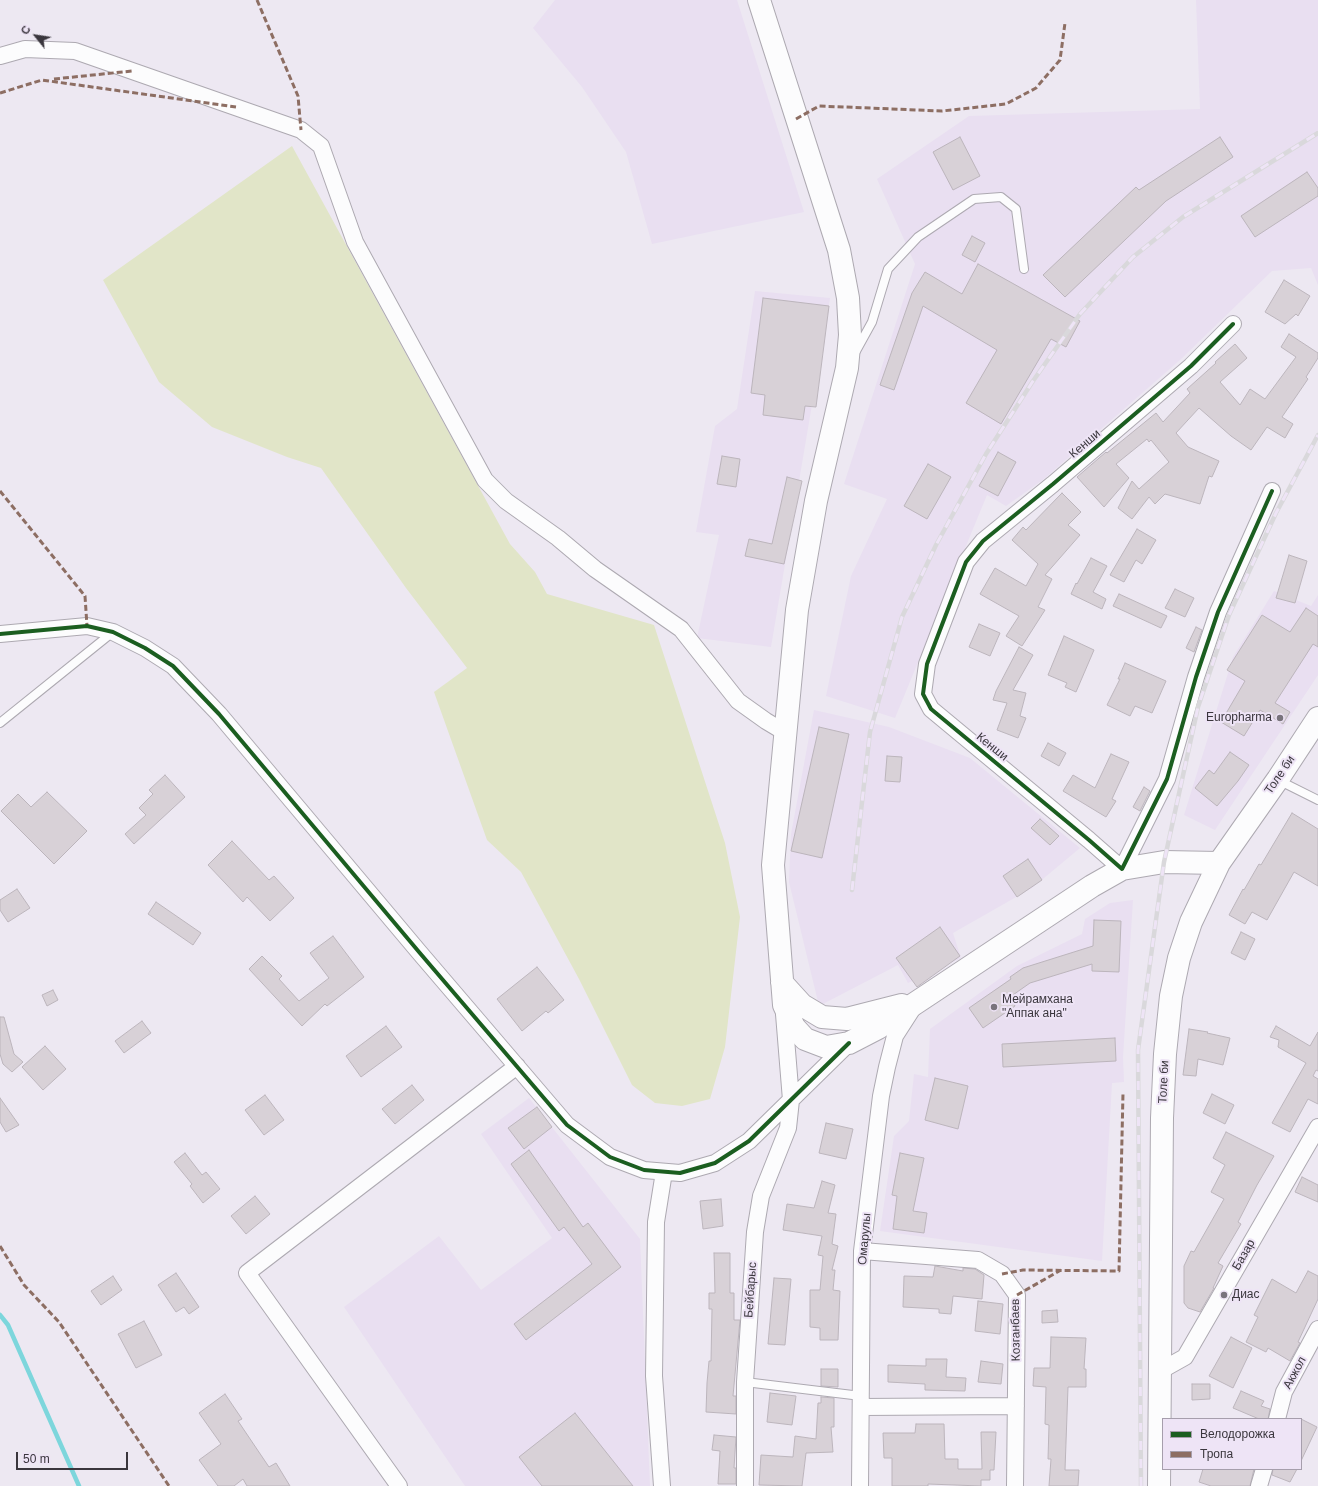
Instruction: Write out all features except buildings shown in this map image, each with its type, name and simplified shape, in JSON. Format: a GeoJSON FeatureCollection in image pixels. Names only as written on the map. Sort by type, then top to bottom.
{"type":"FeatureCollection","features":[{"type":"Feature","properties":{"kind":"main road"},"geometry":{"type":"LineString","coordinates":[[759,0],[839,250],[848,305],[850,335],[847,368],[816,501],[797,610],[773,865],[784,1005],[794,1028],[805,1039],[826,1048],[849,1043],[878,1028],[1092,886],[1122,870],[1164,862],[1219,863]]}},
{"type":"Feature","properties":{"kind":"main road","name":"Толе би"},"geometry":{"type":"LineString","coordinates":[[1162,1485],[1160,1371],[1162,1118],[1165,1054],[1171,996],[1179,958],[1191,922],[1219,863],[1278,779],[1318,718]]}},
{"type":"Feature","properties":{"kind":"main road"},"geometry":{"type":"LineString","coordinates":[[782,983],[802,1005],[822,1017],[847,1019],[918,1001]]}},
{"type":"Feature","properties":{"kind":"street"},"geometry":{"type":"LineString","coordinates":[[0,56],[25,50],[75,51],[301,130],[321,146],[355,242],[486,480],[506,501],[558,538],[595,569],[681,629],[738,701],[786,733]]}},
{"type":"Feature","properties":{"kind":"street","name":"Кенши"},"geometry":{"type":"LineString","coordinates":[[1122,870],[1089,840],[930,710],[923,694],[927,664],[966,562],[983,540],[1053,484],[1190,366],[1233,324]]}},
{"type":"Feature","properties":{"kind":"street"},"geometry":{"type":"LineString","coordinates":[[1122,870],[1167,779],[1196,677],[1218,612],[1272,491]]}},
{"type":"Feature","properties":{"kind":"street"},"geometry":{"type":"LineString","coordinates":[[0,634],[87,626],[114,632],[145,648],[173,666],[219,714],[567,1125],[610,1157],[644,1170],[680,1173],[715,1163],[749,1141],[849,1043]]}},
{"type":"Feature","properties":{"kind":"street","name":"Омарулы"},"geometry":{"type":"LineString","coordinates":[[860,1486],[862,1251],[881,1096],[887,1067],[895,1036],[918,1001]]}},
{"type":"Feature","properties":{"kind":"street","name":"Бейбарыс"},"geometry":{"type":"LineString","coordinates":[[744,1486],[745,1382],[755,1232],[761,1196],[788,1128],[791,1100],[784,1005]]}},
{"type":"Feature","properties":{"kind":"street"},"geometry":{"type":"LineString","coordinates":[[399,1486],[247,1273],[517,1066]]}},
{"type":"Feature","properties":{"kind":"street","name":"Базар"},"geometry":{"type":"LineString","coordinates":[[1160,1371],[1185,1357],[1318,1127]]}},
{"type":"Feature","properties":{"kind":"street"},"geometry":{"type":"LineString","coordinates":[[662,1486],[654,1376],[656,1222],[664,1172]]}},
{"type":"Feature","properties":{"kind":"street","name":"Козганбаев"},"geometry":{"type":"LineString","coordinates":[[862,1251],[978,1260],[1002,1274],[1018,1295],[1015,1486]]}},
{"type":"Feature","properties":{"kind":"street","name":"Акжол"},"geometry":{"type":"LineString","coordinates":[[1277,1418],[1284,1392],[1318,1329]]}},
{"type":"Feature","properties":{"kind":"street"},"geometry":{"type":"LineString","coordinates":[[861,1402],[1016,1406]]}},
{"type":"Feature","properties":{"kind":"street"},"geometry":{"type":"LineString","coordinates":[[1259,1486],[1264,1470]]}},
{"type":"Feature","properties":{"kind":"lane"},"geometry":{"type":"LineString","coordinates":[[847,368],[872,322],[888,269],[918,236],[974,199],[1001,197],[1016,209],[1024,269]]}},
{"type":"Feature","properties":{"kind":"lane"},"geometry":{"type":"LineString","coordinates":[[0,724],[114,632]]}},
{"type":"Feature","properties":{"kind":"lane"},"geometry":{"type":"LineString","coordinates":[[1278,779],[1318,800]]}},
{"type":"Feature","properties":{"kind":"lane"},"geometry":{"type":"LineString","coordinates":[[745,1382],[861,1402]]}},
{"type":"Feature","properties":{"kind":"shaded area"},"geometry":{"type":"Polygon","coordinates":[[[555,0],[737,0],[804,212],[652,244],[626,152],[582,87],[533,28],[555,0]]]}},
{"type":"Feature","properties":{"kind":"shaded area"},"geometry":{"type":"Polygon","coordinates":[[[1196,0],[1318,0],[1318,285],[1311,268],[1272,271],[1180,360],[1044,479],[1006,506],[987,495],[895,718],[826,696],[851,576],[887,499],[844,484],[915,264],[877,179],[969,116],[1200,109],[1196,0]]]}},
{"type":"Feature","properties":{"kind":"shaded area"},"geometry":{"type":"Polygon","coordinates":[[[755,291],[830,298],[771,647],[697,638],[719,535],[696,532],[715,426],[737,409],[755,291]]]}},
{"type":"Feature","properties":{"kind":"shaded area"},"geometry":{"type":"Polygon","coordinates":[[[1274,591],[1311,606],[1318,595],[1318,675],[1215,830],[1184,815],[1233,657],[1274,591]]]}},
{"type":"Feature","properties":{"kind":"shaded area"},"geometry":{"type":"Polygon","coordinates":[[[814,710],[889,727],[970,758],[1080,848],[1032,888],[953,933],[961,958],[908,983],[898,965],[819,1006],[789,882],[791,834],[814,710]]]}},
{"type":"Feature","properties":{"kind":"shaded area"},"geometry":{"type":"Polygon","coordinates":[[[1133,900],[1123,1057],[1124,1082],[1112,1083],[1102,1261],[880,1231],[894,1136],[909,1121],[914,1074],[928,1077],[930,1029],[1017,966],[1082,934],[1085,919],[1110,903],[1133,900]]]}},
{"type":"Feature","properties":{"kind":"shaded area"},"geometry":{"type":"Polygon","coordinates":[[[529,1098],[640,1239],[650,1486],[465,1486],[344,1307],[439,1236],[481,1290],[552,1238],[481,1134],[529,1098]]]}},
{"type":"Feature","properties":{"kind":"green space"},"geometry":{"type":"Polygon","coordinates":[[[292,146],[510,544],[535,572],[547,594],[654,625],[725,843],[740,917],[725,1047],[710,1099],[682,1106],[655,1103],[632,1085],[579,979],[521,872],[487,840],[434,692],[467,668],[406,588],[321,468],[287,457],[212,427],[159,382],[103,280],[292,146]]]}},
{"type":"Feature","properties":{"kind":"waterway"},"geometry":{"type":"LineString","coordinates":[[0,1315],[8,1325],[79,1486]]}},
{"type":"Feature","properties":{"kind":"railway"},"geometry":{"type":"LineString","coordinates":[[852,890],[870,732],[902,617],[936,545],[986,454],[1033,381],[1080,314],[1133,257],[1183,217],[1318,133]]}},
{"type":"Feature","properties":{"kind":"railway"},"geometry":{"type":"LineString","coordinates":[[1141,1486],[1138,1050],[1164,862],[1198,707],[1229,615],[1276,513],[1318,435]]}},
{"type":"Feature","properties":{"kind":"marked path"},"geometry":{"type":"LineString","coordinates":[[257,0],[298,96],[301,130]]}},
{"type":"Feature","properties":{"kind":"marked path"},"geometry":{"type":"LineString","coordinates":[[796,119],[819,106],[942,111],[1006,104],[1036,88],[1060,60],[1065,23]]}},
{"type":"Feature","properties":{"kind":"marked path"},"geometry":{"type":"LineString","coordinates":[[54,79],[132,71]]}},
{"type":"Feature","properties":{"kind":"marked path"},"geometry":{"type":"LineString","coordinates":[[0,93],[42,80],[236,107]]}},
{"type":"Feature","properties":{"kind":"marked path"},"geometry":{"type":"LineString","coordinates":[[0,491],[85,596],[87,626]]}},
{"type":"Feature","properties":{"kind":"marked path"},"geometry":{"type":"LineString","coordinates":[[1002,1274],[1023,1270],[1119,1271],[1123,1093]]}},
{"type":"Feature","properties":{"kind":"marked path"},"geometry":{"type":"LineString","coordinates":[[0,1246],[24,1285],[59,1322],[169,1486]]}},
{"type":"Feature","properties":{"kind":"marked path"},"geometry":{"type":"LineString","coordinates":[[1017,1295],[1061,1270]]}},
{"type":"Feature","properties":{"kind":"cycle path"},"geometry":{"type":"LineString","coordinates":[[1233,324],[1191,366],[1053,484],[983,541],[966,562],[927,664],[923,694],[931,709],[1122,869],[1167,779],[1196,677],[1218,612],[1272,491]]}},
{"type":"Feature","properties":{"kind":"cycle path"},"geometry":{"type":"LineString","coordinates":[[0,634],[87,626],[113,632],[145,648],[173,666],[219,714],[567,1125],[610,1157],[644,1170],[680,1173],[715,1163],[749,1141],[849,1043]]}},
{"type":"Feature","properties":{"kind":"place","name":"Europharma"},"geometry":{"type":"Point","coordinates":[1280,718]}},
{"type":"Feature","properties":{"kind":"place","name":"Мейрамхана \"Аппак ана\""},"geometry":{"type":"Point","coordinates":[994,1007]}},
{"type":"Feature","properties":{"kind":"place","name":"Диас"},"geometry":{"type":"Point","coordinates":[1224,1295]}}]}
